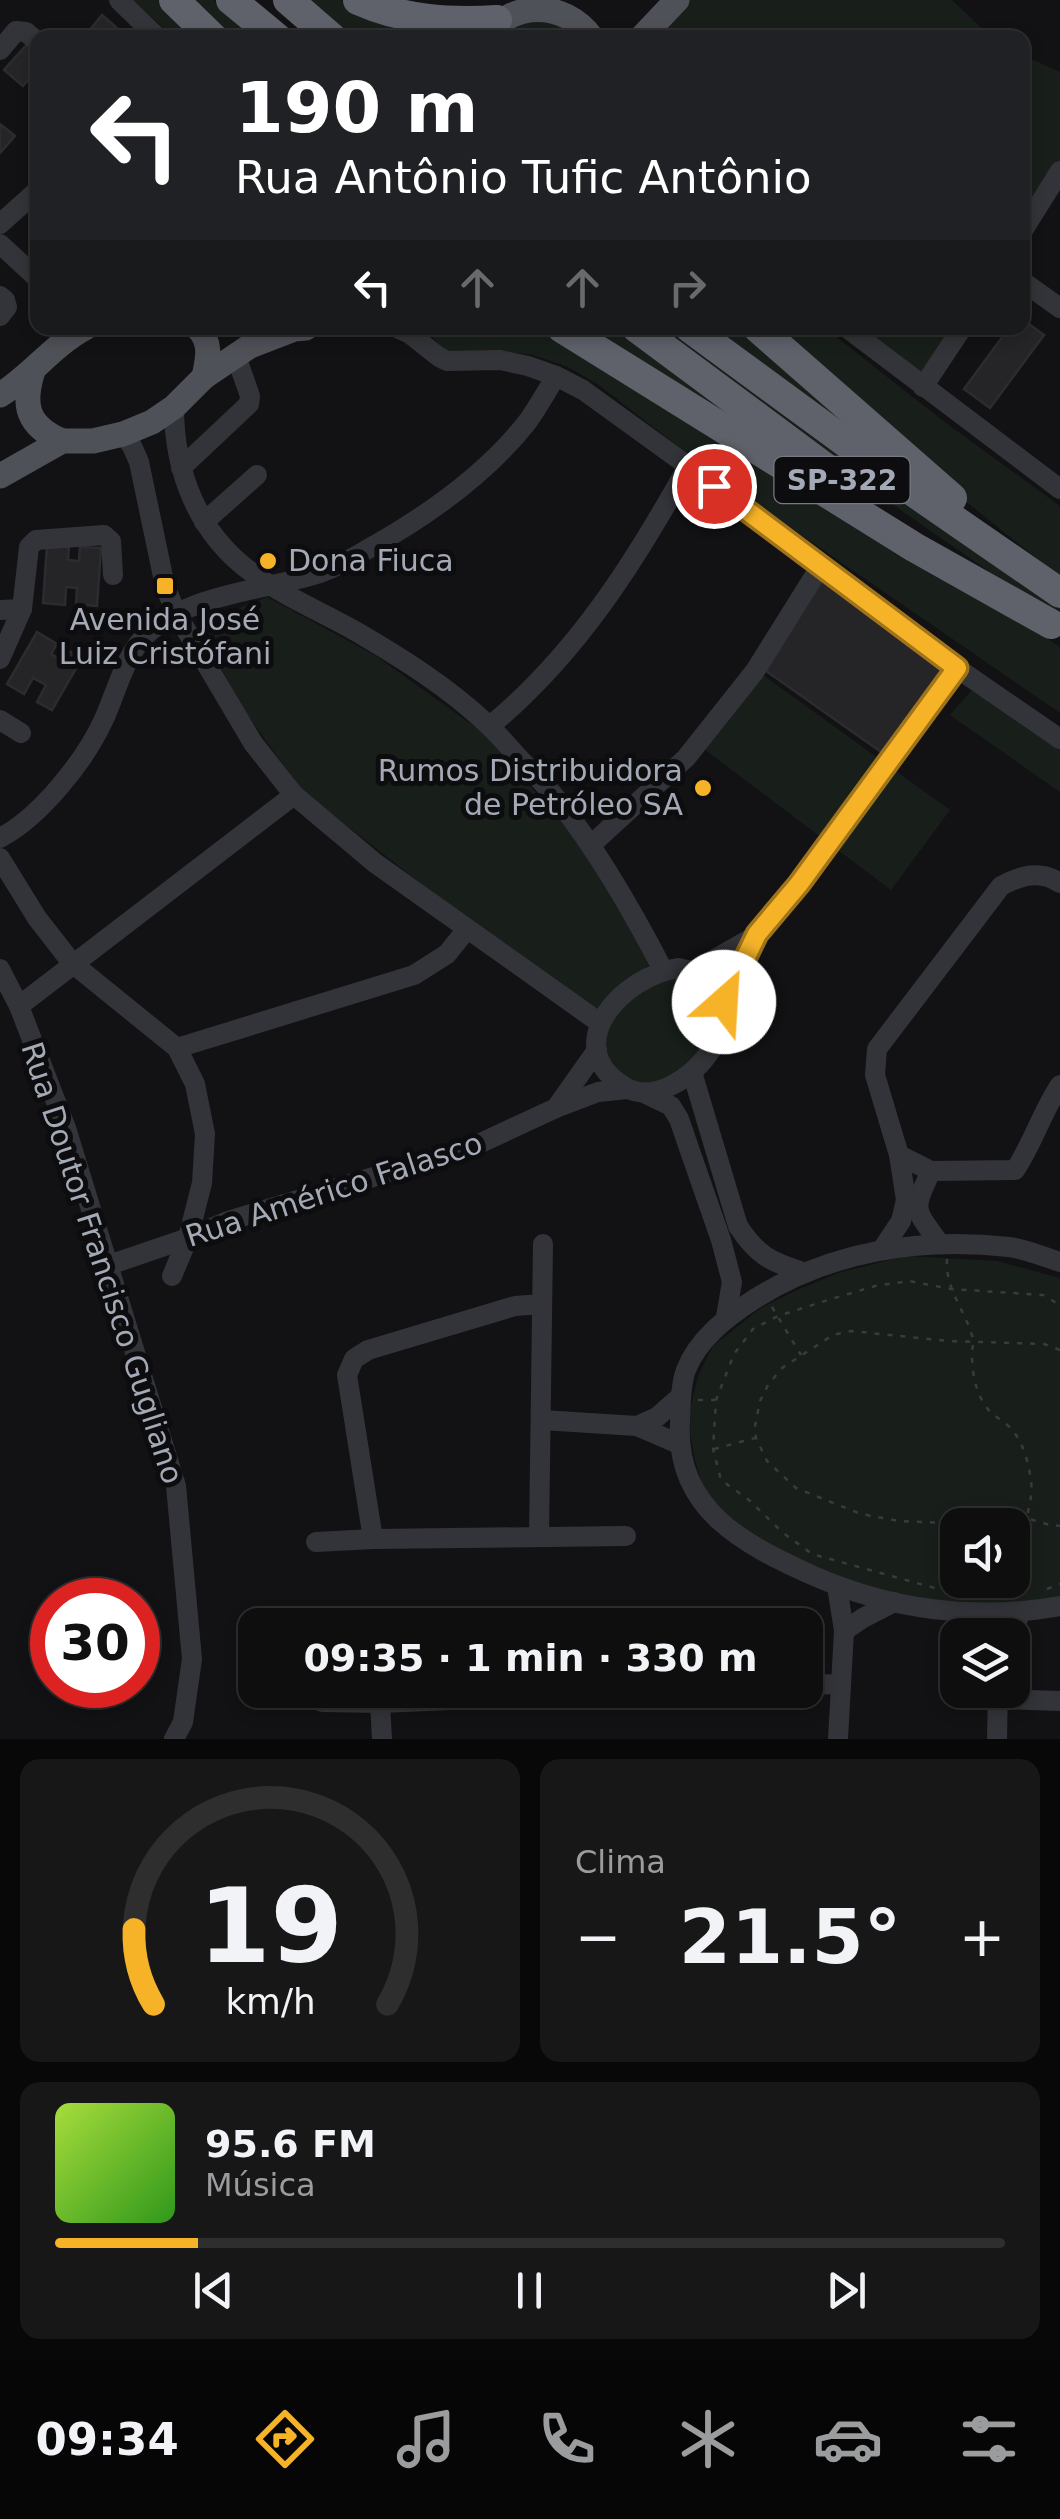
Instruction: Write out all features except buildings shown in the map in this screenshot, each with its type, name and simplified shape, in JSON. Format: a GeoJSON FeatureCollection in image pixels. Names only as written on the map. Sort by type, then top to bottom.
{"type":"FeatureCollection","features":[{"type":"Feature","properties":{"kind":"highway"},"geometry":{"type":"LineString","coordinates":[[174,0],[204,30]]}},
{"type":"Feature","properties":{"kind":"highway"},"geometry":{"type":"LineString","coordinates":[[232,0],[268,30]]}},
{"type":"Feature","properties":{"kind":"highway"},"geometry":{"type":"LineString","coordinates":[[358,0],[384,11],[492,29]]}},
{"type":"Feature","properties":{"kind":"highway"},"geometry":{"type":"LineString","coordinates":[[290,1],[323,30]]}},
{"type":"Feature","properties":{"kind":"highway"},"geometry":{"type":"LineString","coordinates":[[573,335],[914,547],[1056,628]]}},
{"type":"Feature","properties":{"kind":"highway","name":"SP-322"},"geometry":{"type":"LineString","coordinates":[[646,335],[878,506],[1056,628]]}},
{"type":"Feature","properties":{"kind":"highway","name":"SP-322"},"geometry":{"type":"LineString","coordinates":[[700,335],[908,488],[1060,592]]}},
{"type":"Feature","properties":{"kind":"highway"},"geometry":{"type":"LineString","coordinates":[[766,335],[1060,592]]}},
{"type":"Feature","properties":{"kind":"main road"},"geometry":{"type":"LineString","coordinates":[[649,30],[677,0]]}},
{"type":"Feature","properties":{"kind":"main road"},"geometry":{"type":"LineString","coordinates":[[492,29],[505,14],[536,2],[559,10],[585,30]]}},
{"type":"Feature","properties":{"kind":"main road"},"geometry":{"type":"LineString","coordinates":[[0,395],[73,335]]}},
{"type":"Feature","properties":{"kind":"main road"},"geometry":{"type":"LineString","coordinates":[[203,335],[210,353],[204,377]]}},
{"type":"Feature","properties":{"kind":"main road"},"geometry":{"type":"LineString","coordinates":[[33,370],[27,390],[29,411],[46,434],[62,441],[93,441],[152,422],[174,407],[204,377],[250,346],[278,335]]}},
{"type":"Feature","properties":{"kind":"main road"},"geometry":{"type":"LineString","coordinates":[[0,476],[62,441]]}},
{"type":"Feature","properties":{"kind":"street"},"geometry":{"type":"LineString","coordinates":[[119,0],[150,30]]}},
{"type":"Feature","properties":{"kind":"street"},"geometry":{"type":"LineString","coordinates":[[0,50],[16,31],[30,35]]}},
{"type":"Feature","properties":{"kind":"street"},"geometry":{"type":"LineString","coordinates":[[1030,219],[1060,171]]}},
{"type":"Feature","properties":{"kind":"street"},"geometry":{"type":"LineString","coordinates":[[0,224],[30,197]]}},
{"type":"Feature","properties":{"kind":"street"},"geometry":{"type":"LineString","coordinates":[[0,244],[30,272]]}},
{"type":"Feature","properties":{"kind":"street"},"geometry":{"type":"LineString","coordinates":[[1030,287],[1060,308]]}},
{"type":"Feature","properties":{"kind":"street"},"geometry":{"type":"LineString","coordinates":[[0,296],[7,307],[0,316]]}},
{"type":"Feature","properties":{"kind":"street"},"geometry":{"type":"LineString","coordinates":[[856,335],[1060,490]]}},
{"type":"Feature","properties":{"kind":"street"},"geometry":{"type":"LineString","coordinates":[[923,387],[957,335]]}},
{"type":"Feature","properties":{"kind":"street"},"geometry":{"type":"LineString","coordinates":[[424,336],[438,357],[500,360],[528,366],[583,390],[957,668],[1060,739]]}},
{"type":"Feature","properties":{"kind":"street"},"geometry":{"type":"LineString","coordinates":[[181,468],[249,404],[250,396],[236,356]]}},
{"type":"Feature","properties":{"kind":"street"},"geometry":{"type":"LineString","coordinates":[[0,838],[43,806],[70,773],[102,724],[132,652],[147,634],[176,613],[209,601],[324,572],[408,527],[494,458],[528,421],[556,376]]}},
{"type":"Feature","properties":{"kind":"street"},"geometry":{"type":"LineString","coordinates":[[174,407],[174,429],[187,489],[220,545],[250,572],[425,674],[490,726],[558,800],[590,845],[663,970]]}},
{"type":"Feature","properties":{"kind":"street"},"geometry":{"type":"LineString","coordinates":[[124,434],[139,462],[165,586],[176,613],[252,743],[294,795],[375,863],[600,1023]]}},
{"type":"Feature","properties":{"kind":"street"},"geometry":{"type":"LineString","coordinates":[[490,726],[554,665],[602,606],[650,535],[688,466]]}},
{"type":"Feature","properties":{"kind":"street"},"geometry":{"type":"LineString","coordinates":[[204,522],[257,475]]}},
{"type":"Feature","properties":{"kind":"street"},"geometry":{"type":"LineString","coordinates":[[0,659],[29,546],[36,540],[104,534],[111,541],[112,575]]}},
{"type":"Feature","properties":{"kind":"street"},"geometry":{"type":"LineString","coordinates":[[590,845],[686,758],[755,671],[820,567]]}},
{"type":"Feature","properties":{"kind":"street"},"geometry":{"type":"LineString","coordinates":[[324,572],[324,614]]}},
{"type":"Feature","properties":{"kind":"street"},"geometry":{"type":"LineString","coordinates":[[724,1002],[757,934],[799,884],[957,668]]}},
{"type":"Feature","properties":{"kind":"street"},"geometry":{"type":"LineString","coordinates":[[0,720],[21,733]]}},
{"type":"Feature","properties":{"kind":"street"},"geometry":{"type":"LineString","coordinates":[[19,1006],[294,795]]}},
{"type":"Feature","properties":{"kind":"street"},"geometry":{"type":"LineString","coordinates":[[0,858],[37,918],[72,963],[177,1048],[195,1084],[205,1134],[202,1182],[188,1238],[172,1276]]}},
{"type":"Feature","properties":{"kind":"street"},"geometry":{"type":"LineString","coordinates":[[950,1244],[911,1201],[875,1075],[878,1049],[1001,886],[1023,875],[1052,877],[1060,883]]}},
{"type":"Feature","properties":{"kind":"street"},"geometry":{"type":"LineString","coordinates":[[177,1048],[414,975],[447,954],[467,930]]}},
{"type":"Feature","properties":{"kind":"street"},"geometry":{"type":"LineString","coordinates":[[694,971],[757,934]]}},
{"type":"Feature","properties":{"kind":"street","name":"Rua Doutor Francisco Gugliano"},"geometry":{"type":"LineString","coordinates":[[0,968],[19,1006],[66,1128],[176,1486],[192,1660],[183,1722],[174,1739]]}},
{"type":"Feature","properties":{"kind":"street"},"geometry":{"type":"LineString","coordinates":[[636,1091],[670,1086],[707,1057],[725,1022],[724,1002],[710,980],[678,968],[644,978],[612,1005],[600,1023],[597,1050],[605,1070],[636,1091],[671,1106],[724,1217],[738,1226],[751,1246],[773,1264],[803,1272]]}},
{"type":"Feature","properties":{"kind":"street","name":"Rua Américo Falasco"},"geometry":{"type":"LineString","coordinates":[[556,1108],[597,1050]]}},
{"type":"Feature","properties":{"kind":"street"},"geometry":{"type":"LineString","coordinates":[[692,1072],[724,1217],[732,1282],[726,1317]]}},
{"type":"Feature","properties":{"kind":"street"},"geometry":{"type":"LineString","coordinates":[[899,1155],[932,1171],[1015,1170],[1060,1086]]}},
{"type":"Feature","properties":{"kind":"street","name":"Rua Américo Falasco"},"geometry":{"type":"LineString","coordinates":[[110,1265],[228,1221],[472,1147],[598,1092],[636,1091]]}},
{"type":"Feature","properties":{"kind":"street"},"geometry":{"type":"LineString","coordinates":[[883,1248],[932,1171]]}},
{"type":"Feature","properties":{"kind":"street"},"geometry":{"type":"LineString","coordinates":[[540,1537],[543,1244]]}},
{"type":"Feature","properties":{"kind":"street"},"geometry":{"type":"LineString","coordinates":[[1060,1262],[1012,1247],[950,1244],[883,1248],[803,1272],[726,1317],[703,1342],[686,1370],[679,1444],[699,1498],[719,1523],[752,1546],[837,1586],[937,1611],[968,1612],[1016,1603],[1060,1606]]}},
{"type":"Feature","properties":{"kind":"street"},"geometry":{"type":"LineString","coordinates":[[373,1539],[347,1375],[354,1358],[368,1350],[515,1306],[542,1304]]}},
{"type":"Feature","properties":{"kind":"street"},"geometry":{"type":"LineString","coordinates":[[637,1426],[658,1416],[681,1396]]}},
{"type":"Feature","properties":{"kind":"street"},"geometry":{"type":"LineString","coordinates":[[542,1420],[637,1426],[679,1444]]}},
{"type":"Feature","properties":{"kind":"street"},"geometry":{"type":"LineString","coordinates":[[316,1542],[626,1536]]}},
{"type":"Feature","properties":{"kind":"street"},"geometry":{"type":"LineString","coordinates":[[837,1586],[844,1631],[838,1739]]}},
{"type":"Feature","properties":{"kind":"street"},"geometry":{"type":"LineString","coordinates":[[844,1631],[894,1602]]}},
{"type":"Feature","properties":{"kind":"street"},"geometry":{"type":"LineString","coordinates":[[1012,1618],[1016,1603]]}},
{"type":"Feature","properties":{"kind":"street"},"geometry":{"type":"LineString","coordinates":[[968,1612],[973,1618]]}},
{"type":"Feature","properties":{"kind":"street"},"geometry":{"type":"LineString","coordinates":[[823,1685],[840,1684]]}},
{"type":"Feature","properties":{"kind":"street"},"geometry":{"type":"LineString","coordinates":[[1030,1698],[1060,1701]]}},
{"type":"Feature","properties":{"kind":"street"},"geometry":{"type":"LineString","coordinates":[[380,1708],[382,1739]]}},
{"type":"Feature","properties":{"kind":"street"},"geometry":{"type":"LineString","coordinates":[[997,1739],[998,1708]]}},
{"type":"Feature","properties":{"kind":"path"},"geometry":{"type":"LineString","coordinates":[[950,1244],[946,1274],[974,1341],[974,1380],[983,1403],[1013,1429],[1026,1454],[1032,1483],[1030,1509]]}},
{"type":"Feature","properties":{"kind":"path"},"geometry":{"type":"LineString","coordinates":[[940,1589],[812,1554],[721,1480],[713,1449],[716,1400],[734,1354],[753,1329],[778,1316],[876,1286],[909,1281],[951,1289],[1043,1295],[1060,1305]]}},
{"type":"Feature","properties":{"kind":"path"},"geometry":{"type":"LineString","coordinates":[[764,1293],[801,1356]]}},
{"type":"Feature","properties":{"kind":"path"},"geometry":{"type":"LineString","coordinates":[[940,1523],[861,1514],[796,1488],[768,1461],[756,1438],[760,1400],[768,1385],[782,1368],[833,1336],[851,1331],[1044,1344],[1060,1350]]}},
{"type":"Feature","properties":{"kind":"path"},"geometry":{"type":"LineString","coordinates":[[713,1449],[756,1438]]}},
{"type":"Feature","properties":{"kind":"path"},"geometry":{"type":"LineString","coordinates":[[1030,1520],[1060,1526]]}},
{"type":"Feature","properties":{"kind":"path"},"geometry":{"type":"LineString","coordinates":[[1045,1590],[1060,1584]]}},
{"type":"Feature","properties":{"kind":"path"},"geometry":{"type":"LineString","coordinates":[[1016,1603],[1025,1598]]}},
{"type":"Feature","properties":{"kind":"shaded area"},"geometry":{"type":"Polygon","coordinates":[[[134,0],[163,0],[195,30],[166,30],[134,0]]]}},
{"type":"Feature","properties":{"kind":"shaded area"},"geometry":{"type":"Polygon","coordinates":[[[188,0],[214,0],[249,30],[219,30],[188,0]]]}},
{"type":"Feature","properties":{"kind":"shaded area"},"geometry":{"type":"Polygon","coordinates":[[[309,0],[340,0],[460,30],[344,30],[309,0]]]}},
{"type":"Feature","properties":{"kind":"shaded area"},"geometry":{"type":"Polygon","coordinates":[[[677,0],[952,0],[984,30],[651,30],[677,0]]]}},
{"type":"Feature","properties":{"kind":"shaded area"},"geometry":{"type":"Polygon","coordinates":[[[549,18],[568,30],[510,30],[518,22],[549,18]]]}},
{"type":"Feature","properties":{"kind":"shaded area"},"geometry":{"type":"Polygon","coordinates":[[[1030,59],[1060,72],[1060,171],[1030,219],[1030,59]]]}},
{"type":"Feature","properties":{"kind":"shaded area"},"geometry":{"type":"Polygon","coordinates":[[[430,335],[556,335],[1060,647],[1060,713],[730,486],[596,383],[566,366],[533,355],[446,351],[430,335]]]}},
{"type":"Feature","properties":{"kind":"shaded area"},"geometry":{"type":"Polygon","coordinates":[[[592,335],[624,335],[799,468],[592,335]]]}},
{"type":"Feature","properties":{"kind":"shaded area"},"geometry":{"type":"Polygon","coordinates":[[[661,335],[683,335],[814,434],[1060,607],[1060,621],[806,444],[661,335]]]}},
{"type":"Feature","properties":{"kind":"shaded area"},"geometry":{"type":"Polygon","coordinates":[[[724,335],[756,335],[880,451],[724,335]]]}},
{"type":"Feature","properties":{"kind":"shaded area"},"geometry":{"type":"Polygon","coordinates":[[[776,335],[834,335],[1060,506],[1060,576],[1022,547],[776,335]]]}},
{"type":"Feature","properties":{"kind":"shaded area"},"geometry":{"type":"Polygon","coordinates":[[[864,335],[957,335],[923,387],[864,335]]]}},
{"type":"Feature","properties":{"kind":"shaded area"},"geometry":{"type":"Polygon","coordinates":[[[267,597],[376,656],[482,732],[585,848],[650,964],[619,986],[598,1011],[462,915],[302,791],[244,710],[197,624],[267,597]]]}},
{"type":"Feature","properties":{"kind":"shaded area"},"geometry":{"type":"Polygon","coordinates":[[[763,675],[950,810],[891,890],[704,749],[763,675]]]}},
{"type":"Feature","properties":{"kind":"shaded area"},"geometry":{"type":"Polygon","coordinates":[[[972,690],[1060,749],[1060,792],[950,715],[972,690]]]}},
{"type":"Feature","properties":{"kind":"shaded area"},"geometry":{"type":"Polygon","coordinates":[[[662,974],[695,977],[716,992],[722,1021],[687,1071],[646,1090],[608,1068],[604,1025],[631,992],[662,974]]]}},
{"type":"Feature","properties":{"kind":"shaded area"},"geometry":{"type":"Polygon","coordinates":[[[906,1256],[997,1261],[1060,1278],[1060,1598],[987,1604],[926,1599],[867,1588],[760,1542],[719,1512],[703,1487],[690,1433],[698,1376],[713,1346],[761,1308],[838,1273],[906,1256]]]}},
{"type":"Feature","properties":{"kind":"place","name":"Dona Fiuca"},"geometry":{"type":"Point","coordinates":[268,561]}},
{"type":"Feature","properties":{"kind":"place","name":"Avenida José Luiz Cristófani"},"geometry":{"type":"Point","coordinates":[165,586]}},
{"type":"Feature","properties":{"kind":"place","name":"Rumos Distribuidora de Petróleo SA"},"geometry":{"type":"Point","coordinates":[703,788]}},
{"type":"Feature","properties":{"kind":"route"},"geometry":{"type":"LineString","coordinates":[[714,486],[957,668],[799,884],[757,934],[724,1002]]}}]}
